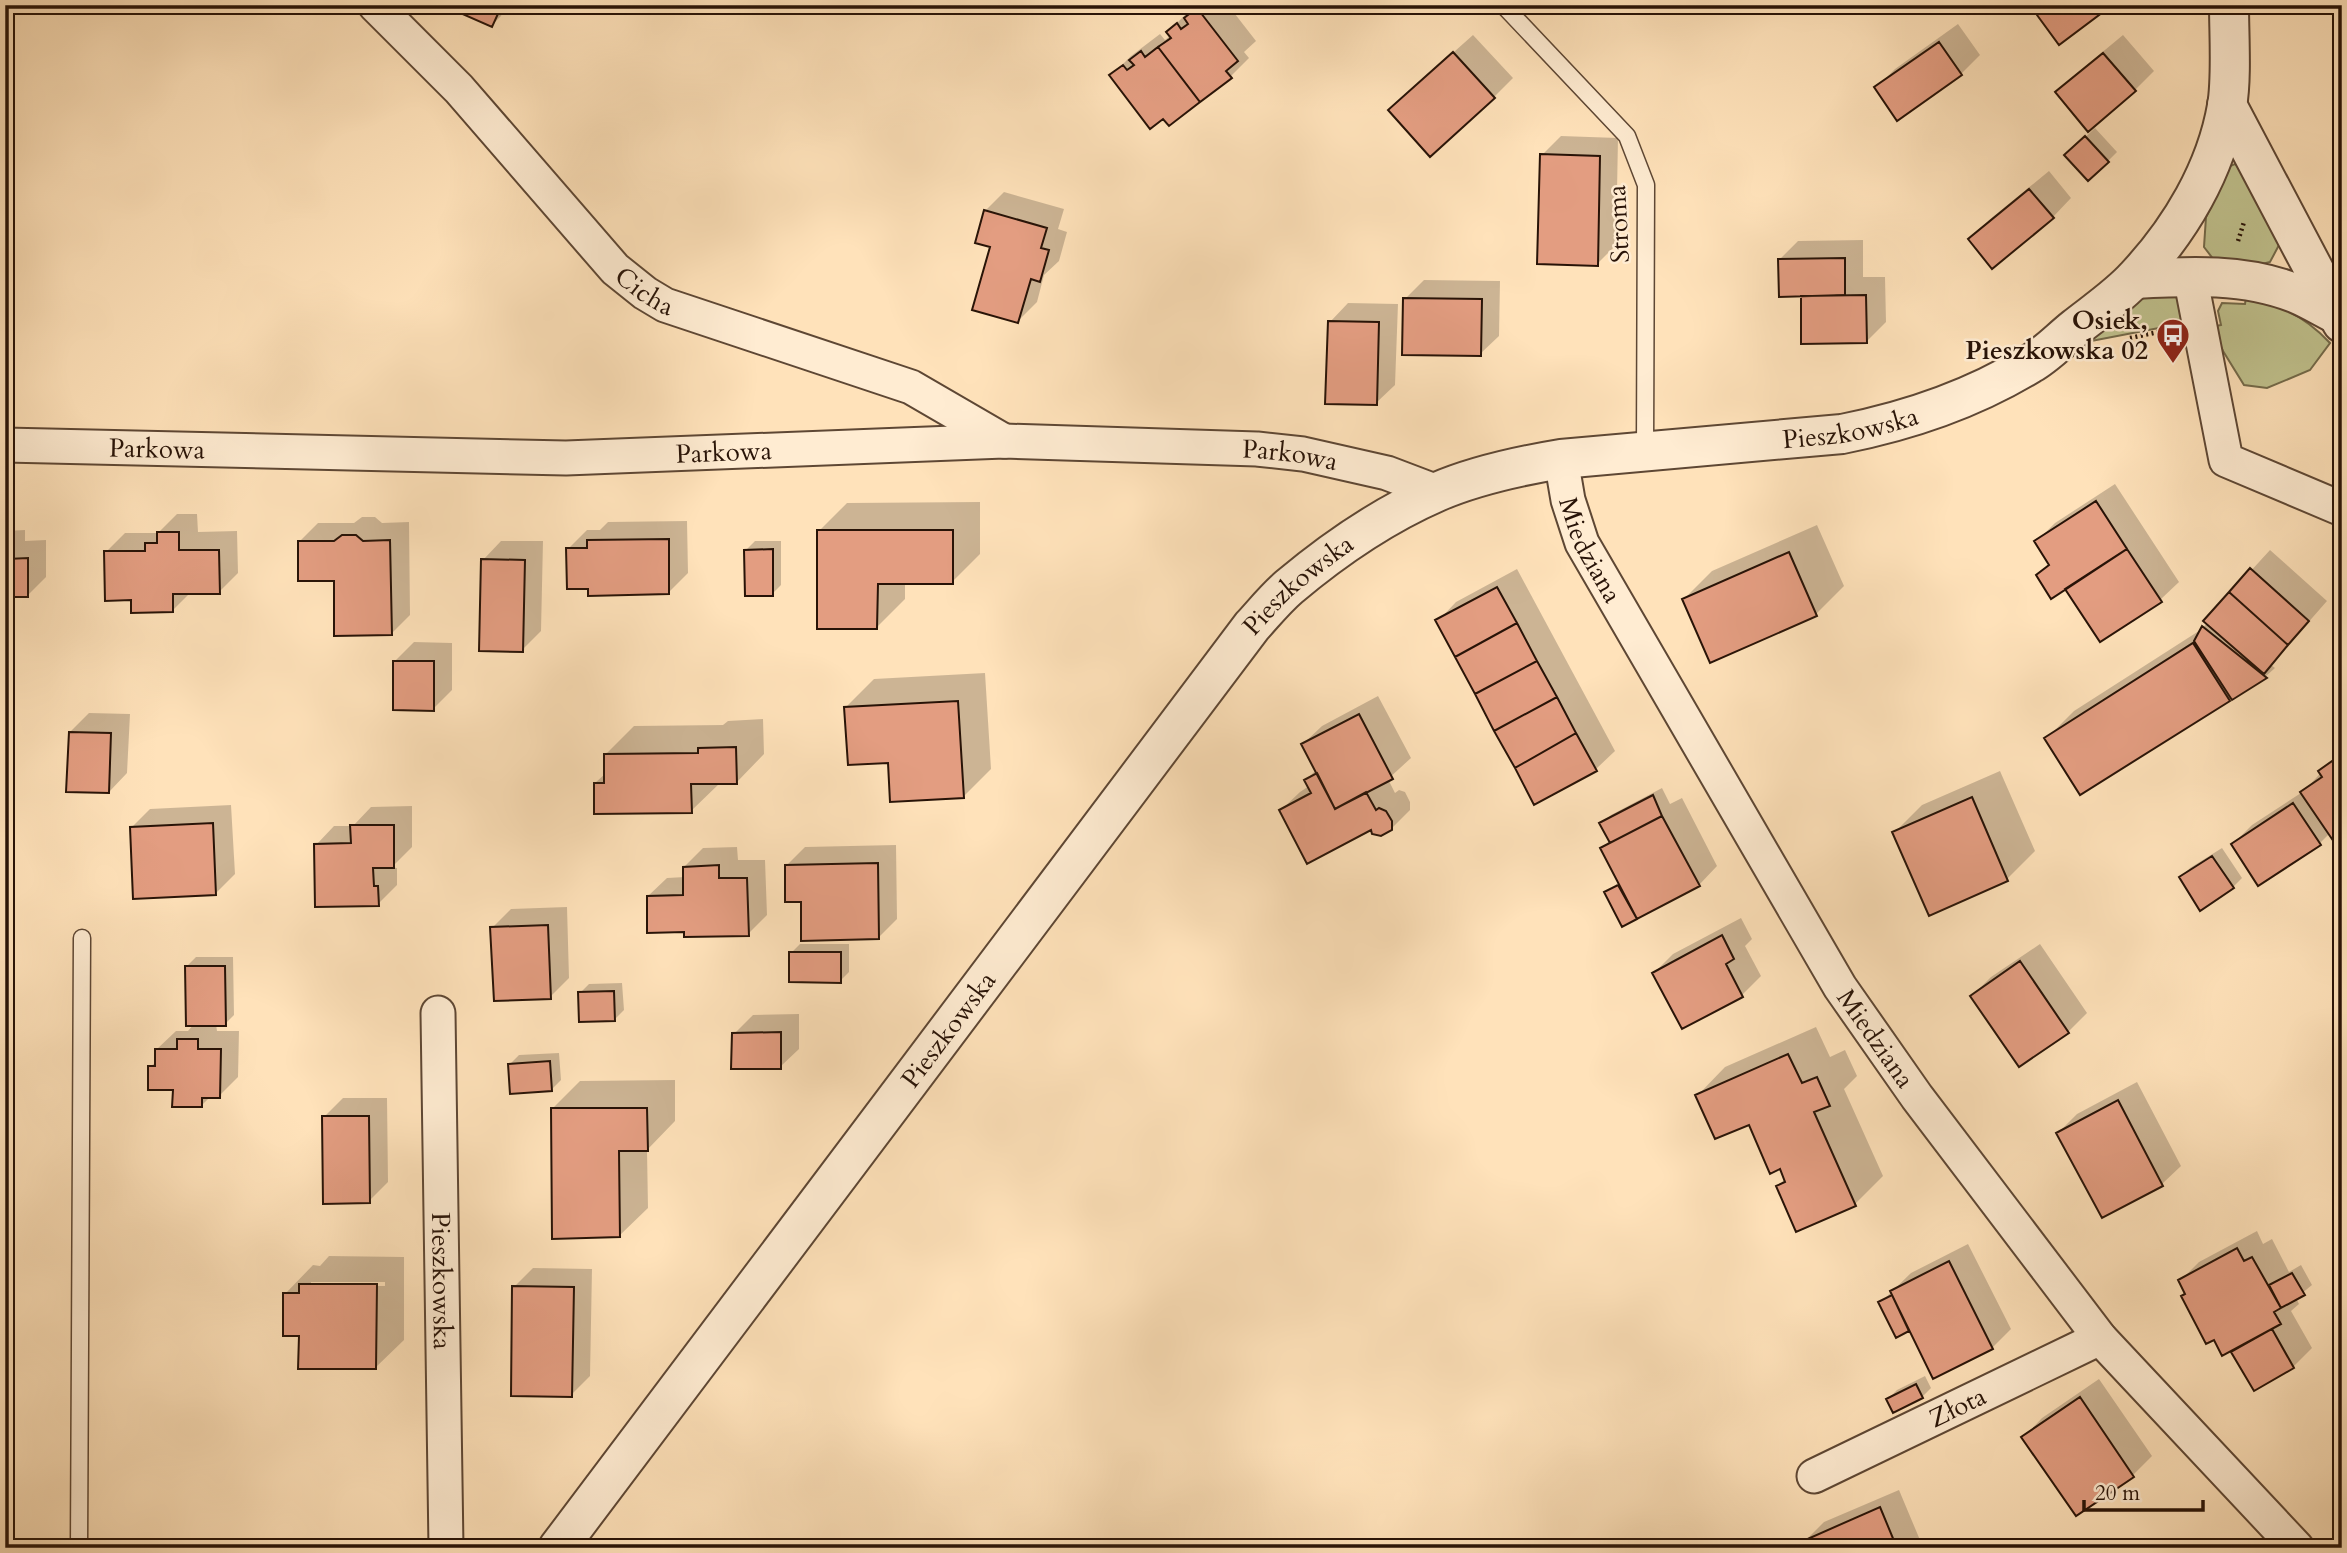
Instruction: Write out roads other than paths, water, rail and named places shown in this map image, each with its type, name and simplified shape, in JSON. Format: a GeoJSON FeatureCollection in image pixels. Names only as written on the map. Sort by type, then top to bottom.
{"type":"FeatureCollection","features":[{"type":"Feature","properties":{"kind":"street","name":"Cicha"},"geometry":{"type":"LineString","coordinates":[[375,5],[459,89],[615,270],[645,293],[665,305],[911,387],[1004,441]]}},
{"type":"Feature","properties":{"kind":"street","name":"Pieszkowska"},"geometry":{"type":"LineString","coordinates":[[558,1548],[1252,626],[1287,589],[1340,547],[1396,513],[1437,492],[1510,469],[1561,459],[1842,434],[1917,416],[1969,396],[2032,363],[2135,279],[2166,242],[2194,197],[2213,156],[2227,105],[2230,5]]}},
{"type":"Feature","properties":{"kind":"street"},"geometry":{"type":"LineString","coordinates":[[2227,105],[2339,318]]}},
{"type":"Feature","properties":{"kind":"street"},"geometry":{"type":"LineString","coordinates":[[2135,279],[2190,276],[2263,284],[2297,294],[2339,318]]}},
{"type":"Feature","properties":{"kind":"street"},"geometry":{"type":"LineString","coordinates":[[2190,276],[2226,460],[2342,509]]}},
{"type":"Feature","properties":{"kind":"street","name":"Parkowa"},"geometry":{"type":"LineString","coordinates":[[5,445],[566,458],[1004,441],[1257,449],[1292,453],[1387,473],[1437,492]]}},
{"type":"Feature","properties":{"kind":"street","name":"Miedziana"},"geometry":{"type":"LineString","coordinates":[[1561,459],[1568,500],[1582,543],[1840,987],[1917,1097],[2101,1338],[2297,1548]]}},
{"type":"Feature","properties":{"kind":"street","name":"Pieszkowska"},"geometry":{"type":"LineString","coordinates":[[438,1013],[446,1548]]}},
{"type":"Feature","properties":{"kind":"street","name":"Złota"},"geometry":{"type":"LineString","coordinates":[[1814,1476],[2101,1338]]}},
{"type":"Feature","properties":{"kind":"lane","name":"Stroma"},"geometry":{"type":"LineString","coordinates":[[1503,5],[1627,136],[1646,185],[1645,451]]}},
{"type":"Feature","properties":{"kind":"lane"},"geometry":{"type":"LineString","coordinates":[[79,1548],[82,938]]}},
{"type":"Feature","properties":{"kind":"place","name":"Osiek, Pieszkowska 02"},"geometry":{"type":"Point","coordinates":[2173,365]}}]}
